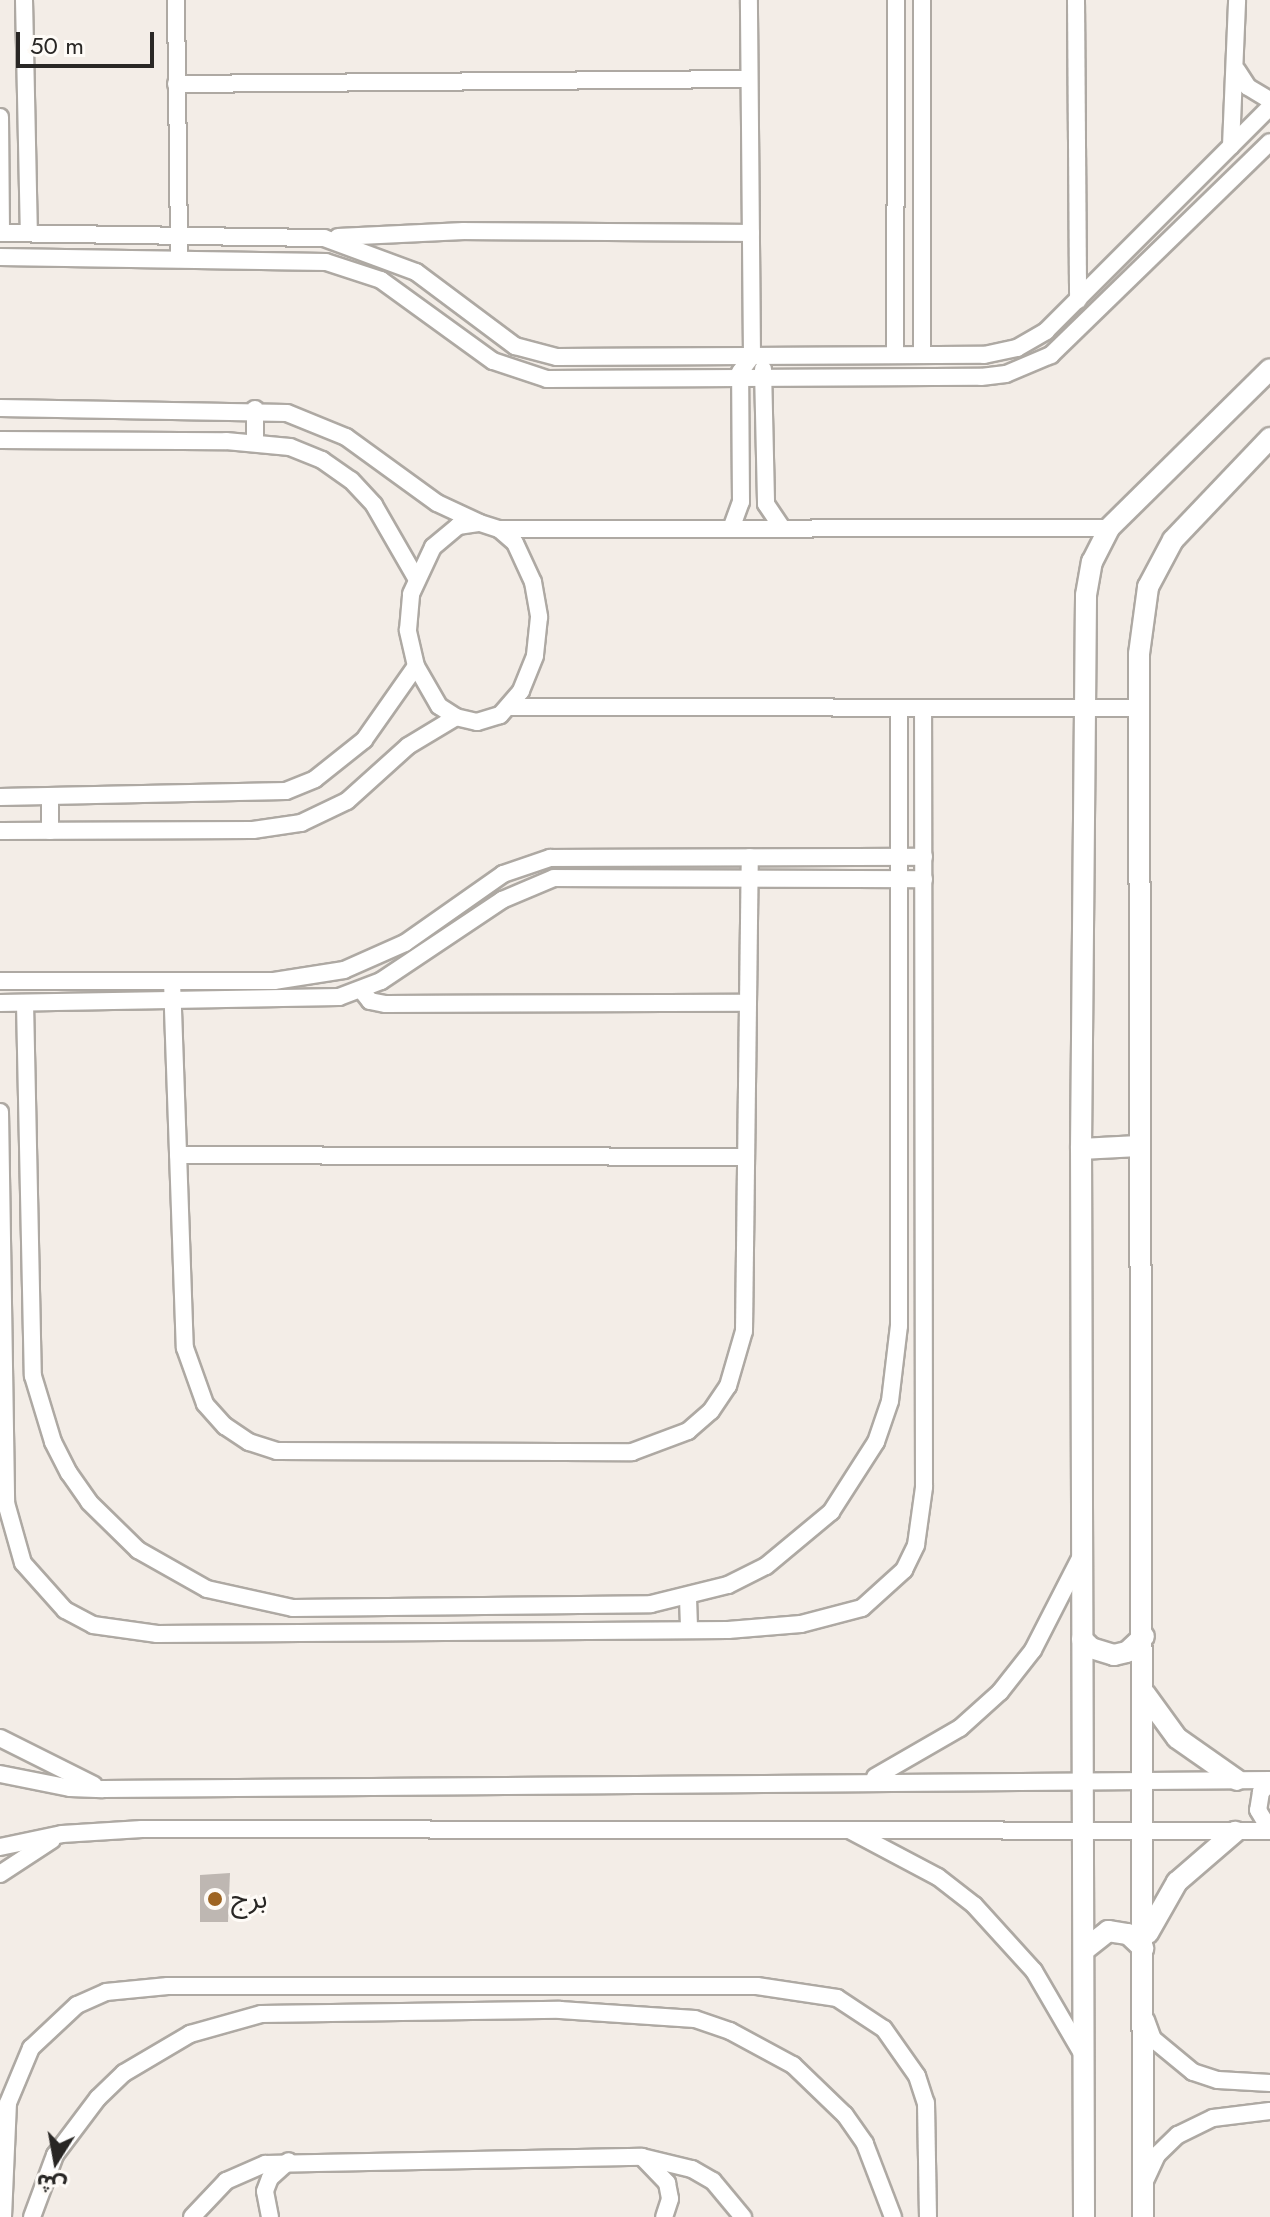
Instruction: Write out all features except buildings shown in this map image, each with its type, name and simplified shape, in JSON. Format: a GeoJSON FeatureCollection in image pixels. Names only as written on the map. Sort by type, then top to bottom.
{"type":"FeatureCollection","features":[{"type":"Feature","properties":{"kind":"street"},"geometry":{"type":"LineString","coordinates":[[24,0],[29,233]]}},
{"type":"Feature","properties":{"kind":"street"},"geometry":{"type":"LineString","coordinates":[[176,0],[179,257]]}},
{"type":"Feature","properties":{"kind":"street"},"geometry":{"type":"LineString","coordinates":[[749,0],[752,356],[765,378],[766,504],[783,529]]}},
{"type":"Feature","properties":{"kind":"street"},"geometry":{"type":"LineString","coordinates":[[895,355],[896,0]]}},
{"type":"Feature","properties":{"kind":"street"},"geometry":{"type":"LineString","coordinates":[[922,0],[922,355]]}},
{"type":"Feature","properties":{"kind":"street"},"geometry":{"type":"LineString","coordinates":[[1076,0],[1078,300]]}},
{"type":"Feature","properties":{"kind":"street"},"geometry":{"type":"LineString","coordinates":[[1231,146],[1237,70],[1237,0]]}},
{"type":"Feature","properties":{"kind":"street"},"geometry":{"type":"LineString","coordinates":[[1237,70],[1248,87],[1270,100]]}},
{"type":"Feature","properties":{"kind":"street"},"geometry":{"type":"LineString","coordinates":[[176,84],[749,79]]}},
{"type":"Feature","properties":{"kind":"street"},"geometry":{"type":"LineString","coordinates":[[324,238],[416,272],[498,336],[535,354],[752,356],[1001,352],[1039,336],[1270,107]]}},
{"type":"Feature","properties":{"kind":"street"},"geometry":{"type":"LineString","coordinates":[[0,117],[0,233],[178,233],[324,238],[464,231],[751,233]]}},
{"type":"Feature","properties":{"kind":"street"},"geometry":{"type":"LineString","coordinates":[[0,257],[298,258],[354,269],[406,294],[493,361],[528,376],[765,378],[1006,374],[1051,355],[1069,340],[1270,142]]}},
{"type":"Feature","properties":{"kind":"street"},"geometry":{"type":"LineString","coordinates":[[1197,180],[1216,196]]}},
{"type":"Feature","properties":{"kind":"street"},"geometry":{"type":"LineString","coordinates":[[1175,202],[1193,218]]}},
{"type":"Feature","properties":{"kind":"street"},"geometry":{"type":"LineString","coordinates":[[1001,352],[1006,374]]}},
{"type":"Feature","properties":{"kind":"street"},"geometry":{"type":"LineString","coordinates":[[731,529],[741,502],[739,378],[752,356]]}},
{"type":"Feature","properties":{"kind":"street"},"geometry":{"type":"LineString","coordinates":[[1084,2217],[1081,1149],[1082,709],[1086,595],[1092,562],[1109,528],[1270,369]]}},
{"type":"Feature","properties":{"kind":"street"},"geometry":{"type":"LineString","coordinates":[[0,408],[255,409],[307,419],[346,437],[437,503],[499,529],[1109,528]]}},
{"type":"Feature","properties":{"kind":"street"},"geometry":{"type":"LineString","coordinates":[[255,409],[255,442]]}},
{"type":"Feature","properties":{"kind":"street"},"geometry":{"type":"LineString","coordinates":[[1143,2217],[1145,1693],[1138,1146],[1138,708],[1143,614],[1159,563],[1190,519],[1270,438]]}},
{"type":"Feature","properties":{"kind":"street"},"geometry":{"type":"LineString","coordinates":[[0,440],[255,442],[322,460],[351,480],[374,505],[416,578]]}},
{"type":"Feature","properties":{"kind":"street"},"geometry":{"type":"LineString","coordinates":[[480,523],[458,526],[440,538],[416,578],[408,630],[416,666],[439,706],[456,717],[489,720],[510,707],[535,656],[539,617],[524,560],[499,529]]}},
{"type":"Feature","properties":{"kind":"street"},"geometry":{"type":"LineString","coordinates":[[0,797],[286,791],[315,779],[364,740],[416,666]]}},
{"type":"Feature","properties":{"kind":"street"},"geometry":{"type":"LineString","coordinates":[[510,707],[1138,708]]}},
{"type":"Feature","properties":{"kind":"street"},"geometry":{"type":"LineString","coordinates":[[25,1003],[32,1348],[41,1410],[69,1473],[112,1528],[167,1570],[249,1602],[293,1608],[614,1606],[688,1598],[766,1566],[821,1522],[856,1478],[890,1401],[899,1326],[899,710]]}},
{"type":"Feature","properties":{"kind":"street"},"geometry":{"type":"LineString","coordinates":[[0,1112],[11,1534],[32,1576],[65,1610],[93,1625],[157,1634],[689,1630],[801,1624],[862,1608],[904,1570],[916,1545],[925,1456],[923,710]]}},
{"type":"Feature","properties":{"kind":"street"},"geometry":{"type":"LineString","coordinates":[[0,831],[253,830],[301,823],[347,801],[408,746],[456,717]]}},
{"type":"Feature","properties":{"kind":"street"},"geometry":{"type":"LineString","coordinates":[[50,796],[50,831]]}},
{"type":"Feature","properties":{"kind":"street"},"geometry":{"type":"LineString","coordinates":[[172,981],[185,1348],[191,1377],[225,1426],[249,1442],[277,1451],[587,1455],[661,1445],[688,1431],[728,1386],[744,1331],[750,857]]}},
{"type":"Feature","properties":{"kind":"street"},"geometry":{"type":"LineString","coordinates":[[0,981],[274,981],[344,970],[405,943],[503,874],[550,858],[924,857]]}},
{"type":"Feature","properties":{"kind":"street"},"geometry":{"type":"LineString","coordinates":[[0,1003],[311,1001],[362,991],[416,961],[502,900],[554,878],[924,879]]}},
{"type":"Feature","properties":{"kind":"street"},"geometry":{"type":"LineString","coordinates":[[362,991],[370,1001],[386,1004],[748,1003]]}},
{"type":"Feature","properties":{"kind":"street"},"geometry":{"type":"LineString","coordinates":[[1081,1149],[1138,1146]]}},
{"type":"Feature","properties":{"kind":"street"},"geometry":{"type":"LineString","coordinates":[[178,1155],[746,1157]]}},
{"type":"Feature","properties":{"kind":"street"},"geometry":{"type":"LineString","coordinates":[[4,1347],[32,1348]]}},
{"type":"Feature","properties":{"kind":"street"},"geometry":{"type":"LineString","coordinates":[[868,1780],[927,1750],[1000,1692],[1033,1650],[1082,1553]]}},
{"type":"Feature","properties":{"kind":"street"},"geometry":{"type":"LineString","coordinates":[[688,1598],[689,1630]]}},
{"type":"Feature","properties":{"kind":"street"},"geometry":{"type":"LineString","coordinates":[[469,1607],[470,1631]]}},
{"type":"Feature","properties":{"kind":"street"},"geometry":{"type":"LineString","coordinates":[[1082,1639],[1091,1648],[1114,1655],[1127,1652],[1144,1636]]}},
{"type":"Feature","properties":{"kind":"street"},"geometry":{"type":"LineString","coordinates":[[1145,1693],[1183,1744],[1237,1780]]}},
{"type":"Feature","properties":{"kind":"street"},"geometry":{"type":"LineString","coordinates":[[0,1738],[103,1789]]}},
{"type":"Feature","properties":{"kind":"street"},"geometry":{"type":"LineString","coordinates":[[0,1774],[70,1788],[103,1789],[1145,1778],[1270,1781]]}},
{"type":"Feature","properties":{"kind":"street"},"geometry":{"type":"LineString","coordinates":[[0,1847],[62,1834],[156,1829],[1235,1832],[1270,1830],[1258,1810],[1261,1792],[1270,1781]]}},
{"type":"Feature","properties":{"kind":"street"},"geometry":{"type":"LineString","coordinates":[[846,1829],[925,1870],[974,1905],[1034,1971],[1084,2058]]}},
{"type":"Feature","properties":{"kind":"street"},"geometry":{"type":"LineString","coordinates":[[1143,1948],[1155,1914],[1177,1882],[1235,1832]]}},
{"type":"Feature","properties":{"kind":"street"},"geometry":{"type":"LineString","coordinates":[[0,1874],[62,1834]]}},
{"type":"Feature","properties":{"kind":"street"},"geometry":{"type":"LineString","coordinates":[[1084,1950],[1108,1931],[1128,1934],[1143,1948]]}},
{"type":"Feature","properties":{"kind":"street"},"geometry":{"type":"LineString","coordinates":[[361,1986],[363,2010]]}},
{"type":"Feature","properties":{"kind":"street"},"geometry":{"type":"LineString","coordinates":[[3,2217],[3,2134],[16,2074],[51,2024],[77,2005],[106,1992],[138,1987],[361,1986],[757,1986],[837,1998],[884,2029],[917,2076],[926,2103],[928,2217]]}},
{"type":"Feature","properties":{"kind":"street"},"geometry":{"type":"LineString","coordinates":[[32,2217],[41,2185],[73,2127],[115,2081],[154,2053],[227,2020],[363,2010],[611,2011],[695,2019],[730,2031],[793,2065],[845,2115],[880,2173],[893,2217]]}},
{"type":"Feature","properties":{"kind":"street"},"geometry":{"type":"LineString","coordinates":[[1144,2015],[1153,2039],[1193,2072],[1218,2080],[1270,2083]]}},
{"type":"Feature","properties":{"kind":"street"},"geometry":{"type":"LineString","coordinates":[[1270,2090],[1270,2103]]}},
{"type":"Feature","properties":{"kind":"street"},"geometry":{"type":"LineString","coordinates":[[1143,2184],[1157,2155],[1178,2135],[1213,2118],[1270,2111]]}},
{"type":"Feature","properties":{"kind":"street"},"geometry":{"type":"LineString","coordinates":[[642,2157],[667,2183],[664,2217]]}},
{"type":"Feature","properties":{"kind":"street"},"geometry":{"type":"LineString","coordinates":[[192,2217],[209,2194],[246,2169],[290,2161],[642,2157],[692,2169],[713,2181],[743,2217]]}},
{"type":"Feature","properties":{"kind":"street"},"geometry":{"type":"LineString","coordinates":[[270,2217],[265,2191],[279,2167],[290,2161]]}},
{"type":"Feature","properties":{"kind":"place","name":"برج"},"geometry":{"type":"Point","coordinates":[215,1899]}}]}
